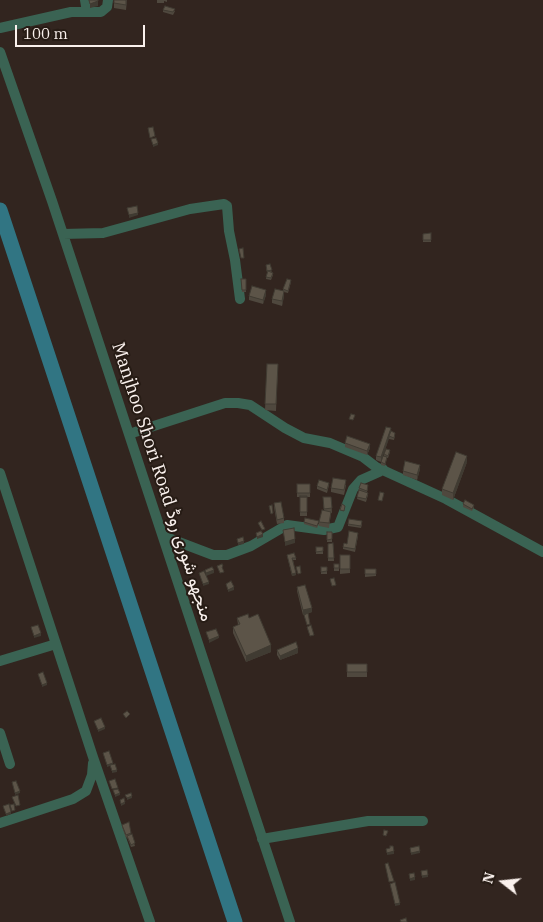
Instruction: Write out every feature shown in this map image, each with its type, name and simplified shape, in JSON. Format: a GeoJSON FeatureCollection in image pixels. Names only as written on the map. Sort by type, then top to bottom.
{"type":"FeatureCollection","features":[{"type":"Feature","properties":{"kind":"street"},"geometry":{"type":"LineString","coordinates":[[85,0],[87,12]]}},
{"type":"Feature","properties":{"kind":"street"},"geometry":{"type":"LineString","coordinates":[[0,28],[71,12],[101,12],[107,7],[108,0]]}},
{"type":"Feature","properties":{"kind":"street","name":"Manjhoo Shori Road منجھو شوری روڈ"},"geometry":{"type":"LineString","coordinates":[[0,52],[63,234],[290,922]]}},
{"type":"Feature","properties":{"kind":"street"},"geometry":{"type":"LineString","coordinates":[[63,234],[103,233],[190,209],[224,204],[227,206],[240,299]]}},
{"type":"Feature","properties":{"kind":"street"},"geometry":{"type":"LineString","coordinates":[[129,434],[224,403],[250,405],[304,438],[338,446],[363,457],[372,462],[374,466],[446,499],[543,552]]}},
{"type":"Feature","properties":{"kind":"street"},"geometry":{"type":"LineString","coordinates":[[163,536],[213,555],[227,555],[251,546],[287,525],[324,530],[338,527],[353,489],[361,480],[383,469]]}},
{"type":"Feature","properties":{"kind":"street"},"geometry":{"type":"LineString","coordinates":[[0,473],[93,757],[150,922]]}},
{"type":"Feature","properties":{"kind":"street"},"geometry":{"type":"LineString","coordinates":[[0,661],[56,644]]}},
{"type":"Feature","properties":{"kind":"street"},"geometry":{"type":"LineString","coordinates":[[0,733],[10,764]]}},
{"type":"Feature","properties":{"kind":"street"},"geometry":{"type":"LineString","coordinates":[[0,823],[73,799],[86,791],[92,775],[93,757]]}},
{"type":"Feature","properties":{"kind":"street"},"geometry":{"type":"LineString","coordinates":[[262,839],[368,821],[423,821]]}},
{"type":"Feature","properties":{"kind":"building"},"geometry":{"type":"Polygon","coordinates":[[[89,0],[98,0],[98,1],[90,4],[89,0]]]}},
{"type":"Feature","properties":{"kind":"building"},"geometry":{"type":"Polygon","coordinates":[[[114,0],[126,0],[126,5],[114,3],[114,0]]]}},
{"type":"Feature","properties":{"kind":"building"},"geometry":{"type":"Polygon","coordinates":[[[165,6],[175,9],[173,12],[163,10],[165,6]]]}},
{"type":"Feature","properties":{"kind":"building"},"geometry":{"type":"Polygon","coordinates":[[[153,127],[155,136],[150,138],[148,128],[153,127]]]}},
{"type":"Feature","properties":{"kind":"building"},"geometry":{"type":"Polygon","coordinates":[[[156,138],[158,143],[153,145],[151,139],[156,138]]]}},
{"type":"Feature","properties":{"kind":"building"},"geometry":{"type":"Polygon","coordinates":[[[137,206],[138,213],[129,215],[127,208],[137,206]]]}},
{"type":"Feature","properties":{"kind":"building"},"geometry":{"type":"Polygon","coordinates":[[[431,233],[431,240],[423,240],[423,234],[431,233]]]}},
{"type":"Feature","properties":{"kind":"building"},"geometry":{"type":"Polygon","coordinates":[[[243,248],[244,258],[241,258],[239,249],[243,248]]]}},
{"type":"Feature","properties":{"kind":"building"},"geometry":{"type":"Polygon","coordinates":[[[270,264],[272,270],[267,271],[266,265],[270,264]]]}},
{"type":"Feature","properties":{"kind":"building"},"geometry":{"type":"Polygon","coordinates":[[[268,271],[273,273],[271,278],[266,277],[268,271]]]}},
{"type":"Feature","properties":{"kind":"building"},"geometry":{"type":"Polygon","coordinates":[[[241,279],[246,279],[246,290],[242,290],[241,279]]]}},
{"type":"Feature","properties":{"kind":"building"},"geometry":{"type":"Polygon","coordinates":[[[287,279],[291,280],[288,291],[283,289],[287,279]]]}},
{"type":"Feature","properties":{"kind":"building"},"geometry":{"type":"Polygon","coordinates":[[[252,286],[266,290],[263,300],[249,296],[252,286]]]}},
{"type":"Feature","properties":{"kind":"building"},"geometry":{"type":"Polygon","coordinates":[[[275,289],[284,291],[282,301],[272,299],[275,289]]]}},
{"type":"Feature","properties":{"kind":"building"},"geometry":{"type":"Polygon","coordinates":[[[267,364],[278,364],[276,404],[265,404],[267,364]]]}},
{"type":"Feature","properties":{"kind":"building"},"geometry":{"type":"Polygon","coordinates":[[[351,414],[355,415],[353,420],[349,419],[351,414]]]}},
{"type":"Feature","properties":{"kind":"building"},"geometry":{"type":"Polygon","coordinates":[[[386,427],[391,428],[381,457],[376,456],[386,427]]]}},
{"type":"Feature","properties":{"kind":"building"},"geometry":{"type":"Polygon","coordinates":[[[391,431],[395,433],[394,438],[389,436],[391,431]]]}},
{"type":"Feature","properties":{"kind":"building"},"geometry":{"type":"Polygon","coordinates":[[[347,436],[370,444],[367,451],[345,443],[347,436]]]}},
{"type":"Feature","properties":{"kind":"building"},"geometry":{"type":"Polygon","coordinates":[[[386,449],[390,450],[388,456],[384,454],[386,449]]]}},
{"type":"Feature","properties":{"kind":"building"},"geometry":{"type":"Polygon","coordinates":[[[456,452],[467,456],[453,493],[442,489],[456,452]]]}},
{"type":"Feature","properties":{"kind":"building"},"geometry":{"type":"Polygon","coordinates":[[[383,456],[387,457],[385,464],[381,462],[383,456]]]}},
{"type":"Feature","properties":{"kind":"building"},"geometry":{"type":"Polygon","coordinates":[[[405,461],[420,465],[417,475],[403,471],[405,461]]]}},
{"type":"Feature","properties":{"kind":"building"},"geometry":{"type":"Polygon","coordinates":[[[333,478],[346,480],[344,490],[331,488],[333,478]]]}},
{"type":"Feature","properties":{"kind":"building"},"geometry":{"type":"Polygon","coordinates":[[[319,480],[329,483],[327,490],[317,486],[319,480]]]}},
{"type":"Feature","properties":{"kind":"building"},"geometry":{"type":"Polygon","coordinates":[[[361,483],[368,485],[367,491],[359,488],[361,483]]]}},
{"type":"Feature","properties":{"kind":"building"},"geometry":{"type":"Polygon","coordinates":[[[297,484],[310,484],[310,493],[297,493],[297,484]]]}},
{"type":"Feature","properties":{"kind":"building"},"geometry":{"type":"Polygon","coordinates":[[[359,490],[368,493],[366,499],[357,497],[359,490]]]}},
{"type":"Feature","properties":{"kind":"building"},"geometry":{"type":"Polygon","coordinates":[[[380,492],[384,493],[382,501],[378,500],[380,492]]]}},
{"type":"Feature","properties":{"kind":"building"},"geometry":{"type":"Polygon","coordinates":[[[300,497],[307,497],[307,512],[300,512],[300,497]]]}},
{"type":"Feature","properties":{"kind":"building"},"geometry":{"type":"Polygon","coordinates":[[[323,497],[331,497],[332,508],[324,509],[323,497]]]}},
{"type":"Feature","properties":{"kind":"building"},"geometry":{"type":"Polygon","coordinates":[[[465,500],[474,505],[472,509],[463,504],[465,500]]]}},
{"type":"Feature","properties":{"kind":"building"},"geometry":{"type":"Polygon","coordinates":[[[281,502],[284,518],[277,520],[274,503],[281,502]]]}},
{"type":"Feature","properties":{"kind":"building"},"geometry":{"type":"Polygon","coordinates":[[[342,504],[345,506],[344,511],[340,510],[342,504]]]}},
{"type":"Feature","properties":{"kind":"building"},"geometry":{"type":"Polygon","coordinates":[[[272,505],[273,513],[271,514],[269,506],[272,505]]]}},
{"type":"Feature","properties":{"kind":"building"},"geometry":{"type":"Polygon","coordinates":[[[322,510],[331,512],[329,523],[319,522],[322,510]]]}},
{"type":"Feature","properties":{"kind":"building"},"geometry":{"type":"Polygon","coordinates":[[[305,518],[319,521],[317,526],[304,522],[305,518]]]}},
{"type":"Feature","properties":{"kind":"building"},"geometry":{"type":"Polygon","coordinates":[[[349,519],[362,521],[361,526],[348,524],[349,519]]]}},
{"type":"Feature","properties":{"kind":"building"},"geometry":{"type":"Polygon","coordinates":[[[261,521],[265,529],[262,530],[258,523],[261,521]]]}},
{"type":"Feature","properties":{"kind":"building"},"geometry":{"type":"Polygon","coordinates":[[[294,528],[295,539],[285,542],[283,530],[294,528]]]}},
{"type":"Feature","properties":{"kind":"building"},"geometry":{"type":"Polygon","coordinates":[[[261,531],[263,534],[257,537],[256,533],[261,531]]]}},
{"type":"Feature","properties":{"kind":"building"},"geometry":{"type":"Polygon","coordinates":[[[349,531],[358,533],[355,549],[343,547],[344,543],[347,544],[349,531]]]}},
{"type":"Feature","properties":{"kind":"building"},"geometry":{"type":"Polygon","coordinates":[[[327,532],[332,532],[332,539],[327,540],[327,532]]]}},
{"type":"Feature","properties":{"kind":"building"},"geometry":{"type":"Polygon","coordinates":[[[243,537],[244,541],[238,543],[237,539],[243,537]]]}},
{"type":"Feature","properties":{"kind":"building"},"geometry":{"type":"Polygon","coordinates":[[[333,543],[334,558],[328,558],[328,544],[333,543]]]}},
{"type":"Feature","properties":{"kind":"building"},"geometry":{"type":"Polygon","coordinates":[[[316,547],[323,547],[323,551],[316,552],[316,547]]]}},
{"type":"Feature","properties":{"kind":"building"},"geometry":{"type":"Polygon","coordinates":[[[294,553],[296,558],[292,558],[296,573],[292,574],[287,555],[294,553]]]}},
{"type":"Feature","properties":{"kind":"building"},"geometry":{"type":"Polygon","coordinates":[[[340,555],[350,555],[350,569],[340,569],[340,555]]]}},
{"type":"Feature","properties":{"kind":"building"},"geometry":{"type":"Polygon","coordinates":[[[222,564],[224,572],[220,573],[217,566],[222,564]]]}},
{"type":"Feature","properties":{"kind":"building"},"geometry":{"type":"Polygon","coordinates":[[[334,564],[339,564],[339,568],[334,568],[334,564]]]}},
{"type":"Feature","properties":{"kind":"building"},"geometry":{"type":"Polygon","coordinates":[[[300,566],[301,573],[298,574],[296,567],[300,566]]]}},
{"type":"Feature","properties":{"kind":"building"},"geometry":{"type":"Polygon","coordinates":[[[212,567],[214,570],[206,573],[205,570],[212,567]]]}},
{"type":"Feature","properties":{"kind":"building"},"geometry":{"type":"Polygon","coordinates":[[[321,567],[327,567],[327,571],[321,572],[321,567]]]}},
{"type":"Feature","properties":{"kind":"building"},"geometry":{"type":"Polygon","coordinates":[[[365,569],[376,569],[376,574],[365,574],[365,569]]]}},
{"type":"Feature","properties":{"kind":"building"},"geometry":{"type":"Polygon","coordinates":[[[204,571],[209,582],[203,584],[199,573],[204,571]]]}},
{"type":"Feature","properties":{"kind":"building"},"geometry":{"type":"Polygon","coordinates":[[[334,578],[336,585],[332,586],[330,579],[334,578]]]}},
{"type":"Feature","properties":{"kind":"building"},"geometry":{"type":"Polygon","coordinates":[[[231,581],[234,587],[228,590],[226,584],[231,581]]]}},
{"type":"Feature","properties":{"kind":"building"},"geometry":{"type":"Polygon","coordinates":[[[305,585],[312,608],[303,610],[297,587],[305,585]]]}},
{"type":"Feature","properties":{"kind":"building"},"geometry":{"type":"Polygon","coordinates":[[[308,613],[310,624],[307,625],[304,615],[308,613]]]}},
{"type":"Feature","properties":{"kind":"building"},"geometry":{"type":"Polygon","coordinates":[[[248,614],[249,618],[258,614],[271,645],[246,656],[233,627],[240,624],[237,618],[248,614]]]}},
{"type":"Feature","properties":{"kind":"building"},"geometry":{"type":"Polygon","coordinates":[[[38,625],[41,633],[34,636],[31,627],[38,625]]]}},
{"type":"Feature","properties":{"kind":"building"},"geometry":{"type":"Polygon","coordinates":[[[311,625],[314,635],[310,636],[307,627],[311,625]]]}},
{"type":"Feature","properties":{"kind":"building"},"geometry":{"type":"Polygon","coordinates":[[[216,629],[219,636],[209,640],[206,632],[216,629]]]}},
{"type":"Feature","properties":{"kind":"building"},"geometry":{"type":"Polygon","coordinates":[[[296,642],[298,648],[280,656],[277,650],[296,642]]]}},
{"type":"Feature","properties":{"kind":"building"},"geometry":{"type":"Polygon","coordinates":[[[347,664],[367,664],[367,672],[347,672],[347,664]]]}},
{"type":"Feature","properties":{"kind":"building"},"geometry":{"type":"Polygon","coordinates":[[[43,672],[47,683],[42,685],[38,674],[43,672]]]}},
{"type":"Feature","properties":{"kind":"building"},"geometry":{"type":"Polygon","coordinates":[[[127,711],[130,714],[126,718],[123,714],[127,711]]]}},
{"type":"Feature","properties":{"kind":"building"},"geometry":{"type":"Polygon","coordinates":[[[101,718],[105,727],[98,730],[94,721],[101,718]]]}},
{"type":"Feature","properties":{"kind":"building"},"geometry":{"type":"Polygon","coordinates":[[[109,751],[113,763],[107,765],[103,753],[109,751]]]}},
{"type":"Feature","properties":{"kind":"building"},"geometry":{"type":"Polygon","coordinates":[[[115,764],[117,770],[112,771],[110,765],[115,764]]]}},
{"type":"Feature","properties":{"kind":"building"},"geometry":{"type":"Polygon","coordinates":[[[115,779],[118,788],[112,789],[109,781],[115,779]]]}},
{"type":"Feature","properties":{"kind":"building"},"geometry":{"type":"Polygon","coordinates":[[[16,781],[20,791],[15,793],[12,782],[16,781]]]}},
{"type":"Feature","properties":{"kind":"building"},"geometry":{"type":"Polygon","coordinates":[[[118,789],[120,793],[115,795],[113,790],[118,789]]]}},
{"type":"Feature","properties":{"kind":"building"},"geometry":{"type":"Polygon","coordinates":[[[131,793],[132,796],[127,798],[125,795],[131,793]]]}},
{"type":"Feature","properties":{"kind":"building"},"geometry":{"type":"Polygon","coordinates":[[[18,795],[20,805],[16,806],[12,797],[18,795]]]}},
{"type":"Feature","properties":{"kind":"building"},"geometry":{"type":"Polygon","coordinates":[[[124,798],[125,802],[121,804],[120,800],[124,798]]]}},
{"type":"Feature","properties":{"kind":"building"},"geometry":{"type":"Polygon","coordinates":[[[9,804],[11,812],[6,814],[3,806],[9,804]]]}},
{"type":"Feature","properties":{"kind":"building"},"geometry":{"type":"Polygon","coordinates":[[[14,804],[15,810],[12,811],[10,805],[14,804]]]}},
{"type":"Feature","properties":{"kind":"building"},"geometry":{"type":"Polygon","coordinates":[[[129,822],[131,833],[126,835],[122,825],[129,822]]]}},
{"type":"Feature","properties":{"kind":"building"},"geometry":{"type":"Polygon","coordinates":[[[384,830],[388,831],[386,836],[383,835],[384,830]]]}},
{"type":"Feature","properties":{"kind":"building"},"geometry":{"type":"Polygon","coordinates":[[[132,834],[135,843],[131,845],[127,836],[132,834]]]}},
{"type":"Feature","properties":{"kind":"building"},"geometry":{"type":"Polygon","coordinates":[[[390,846],[393,846],[394,851],[387,853],[386,849],[390,848],[390,846]]]}},
{"type":"Feature","properties":{"kind":"building"},"geometry":{"type":"Polygon","coordinates":[[[419,846],[420,851],[411,853],[410,848],[419,846]]]}},
{"type":"Feature","properties":{"kind":"building"},"geometry":{"type":"Polygon","coordinates":[[[388,863],[394,881],[389,882],[385,864],[388,863]]]}},
{"type":"Feature","properties":{"kind":"building"},"geometry":{"type":"Polygon","coordinates":[[[427,870],[428,875],[422,876],[421,871],[427,870]]]}},
{"type":"Feature","properties":{"kind":"building"},"geometry":{"type":"Polygon","coordinates":[[[414,873],[415,877],[410,879],[409,874],[414,873]]]}},
{"type":"Feature","properties":{"kind":"building"},"geometry":{"type":"Polygon","coordinates":[[[395,882],[400,903],[395,904],[390,884],[395,882]]]}},
{"type":"Feature","properties":{"kind":"building"},"geometry":{"type":"Polygon","coordinates":[[[406,918],[407,922],[401,922],[400,920],[406,918]]]}},
{"type":"Feature","properties":{"kind":"waterway"},"geometry":{"type":"LineString","coordinates":[[0,210],[235,922]]}}]}
